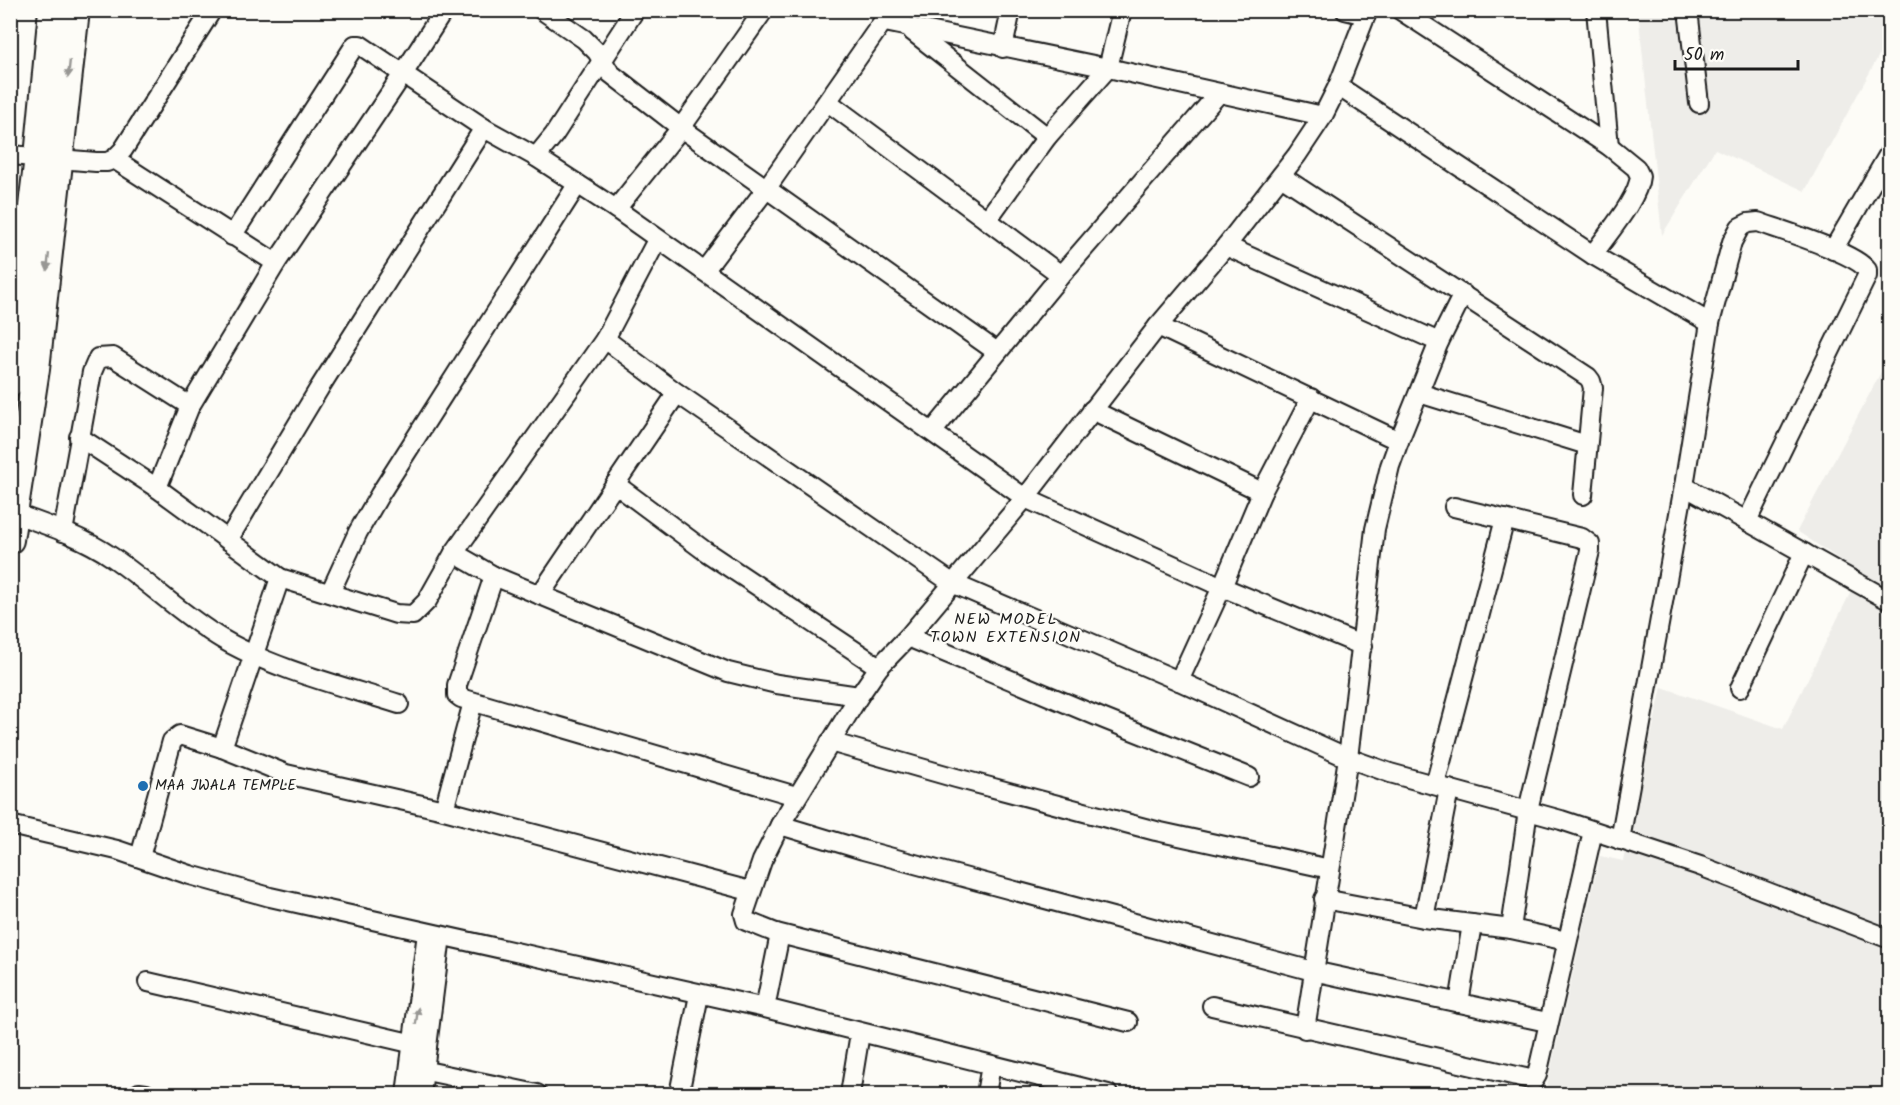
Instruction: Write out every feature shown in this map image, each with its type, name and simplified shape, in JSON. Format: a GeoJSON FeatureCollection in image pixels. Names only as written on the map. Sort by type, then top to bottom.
{"type":"FeatureCollection","features":[{"type":"Feature","properties":{"kind":"main road"},"geometry":{"type":"LineString","coordinates":[[10,540],[16,514],[36,369],[49,158],[52,10]]}},
{"type":"Feature","properties":{"kind":"main road"},"geometry":{"type":"LineString","coordinates":[[10,383],[76,10]]}},
{"type":"Feature","properties":{"kind":"street"},"geometry":{"type":"LineString","coordinates":[[10,155],[96,162],[114,159],[123,150],[158,97],[212,10]]}},
{"type":"Feature","properties":{"kind":"street"},"geometry":{"type":"LineString","coordinates":[[157,488],[190,406],[276,263],[404,74],[444,10]]}},
{"type":"Feature","properties":{"kind":"street"},"geometry":{"type":"LineString","coordinates":[[542,10],[584,39],[619,81],[681,128],[998,352]]}},
{"type":"Feature","properties":{"kind":"street"},"geometry":{"type":"LineString","coordinates":[[536,158],[603,63],[635,10]]}},
{"type":"Feature","properties":{"kind":"street"},"geometry":{"type":"LineString","coordinates":[[616,209],[681,128],[764,10]]}},
{"type":"Feature","properties":{"kind":"street"},"geometry":{"type":"LineString","coordinates":[[1003,48],[1011,10]]}},
{"type":"Feature","properties":{"kind":"street"},"geometry":{"type":"LineString","coordinates":[[987,220],[1047,137],[1108,68],[1122,10]]}},
{"type":"Feature","properties":{"kind":"street"},"geometry":{"type":"LineString","coordinates":[[1128,1022],[776,933],[748,923],[744,918],[750,891],[780,825],[796,796],[879,667],[908,637],[1025,498],[1158,326],[1226,246],[1311,136],[1338,86],[1367,13],[1345,10]]}},
{"type":"Feature","properties":{"kind":"street"},"geometry":{"type":"LineString","coordinates":[[1400,10],[1609,146],[1636,168],[1640,182],[1630,201],[1593,255]]}},
{"type":"Feature","properties":{"kind":"street"},"geometry":{"type":"LineString","coordinates":[[1596,10],[1609,146]]}},
{"type":"Feature","properties":{"kind":"street"},"geometry":{"type":"LineString","coordinates":[[1688,10],[1699,103]]}},
{"type":"Feature","properties":{"kind":"street"},"geometry":{"type":"LineString","coordinates":[[704,271],[766,189],[888,16],[907,27],[1047,137]]}},
{"type":"Feature","properties":{"kind":"street"},"geometry":{"type":"LineString","coordinates":[[907,27],[1108,68],[1323,116]]}},
{"type":"Feature","properties":{"kind":"street"},"geometry":{"type":"LineString","coordinates":[[232,236],[356,45],[364,47],[484,128],[616,209],[1025,498],[1222,587],[1362,646]]}},
{"type":"Feature","properties":{"kind":"street"},"geometry":{"type":"LineString","coordinates":[[1338,86],[1593,255],[1710,323]]}},
{"type":"Feature","properties":{"kind":"street"},"geometry":{"type":"LineString","coordinates":[[933,431],[1061,275],[1219,93]]}},
{"type":"Feature","properties":{"kind":"street"},"geometry":{"type":"LineString","coordinates":[[828,102],[1061,275]]}},
{"type":"Feature","properties":{"kind":"street"},"geometry":{"type":"LineString","coordinates":[[228,540],[320,387],[484,128]]}},
{"type":"Feature","properties":{"kind":"street"},"geometry":{"type":"LineString","coordinates":[[114,159],[276,263]]}},
{"type":"Feature","properties":{"kind":"street"},"geometry":{"type":"LineString","coordinates":[[1833,250],[1887,162]]}},
{"type":"Feature","properties":{"kind":"street"},"geometry":{"type":"LineString","coordinates":[[1281,176],[1463,294],[1591,381],[1593,388],[1583,495]]}},
{"type":"Feature","properties":{"kind":"street"},"geometry":{"type":"LineString","coordinates":[[330,593],[358,532],[380,494],[577,185]]}},
{"type":"Feature","properties":{"kind":"street"},"geometry":{"type":"LineString","coordinates":[[1620,840],[1684,486],[1710,323],[1732,242],[1740,226],[1758,222],[1833,250],[1864,266],[1867,276],[1747,521]]}},
{"type":"Feature","properties":{"kind":"street"},"geometry":{"type":"LineString","coordinates":[[79,437],[157,488],[280,578],[396,614],[413,615],[427,601],[454,553],[605,339],[657,240]]}},
{"type":"Feature","properties":{"kind":"street"},"geometry":{"type":"LineString","coordinates":[[1226,246],[1439,342]]}},
{"type":"Feature","properties":{"kind":"street"},"geometry":{"type":"LineString","coordinates":[[1305,1029],[1348,758],[1375,529],[1390,466],[1399,441],[1439,342],[1463,294]]}},
{"type":"Feature","properties":{"kind":"street"},"geometry":{"type":"LineString","coordinates":[[1158,326],[1399,441]]}},
{"type":"Feature","properties":{"kind":"street"},"geometry":{"type":"LineString","coordinates":[[605,339],[677,393],[952,583],[1179,681],[1348,758],[1528,810],[1719,873],[1890,939]]}},
{"type":"Feature","properties":{"kind":"street"},"geometry":{"type":"LineString","coordinates":[[63,532],[92,372],[98,358],[113,357],[190,406]]}},
{"type":"Feature","properties":{"kind":"street"},"geometry":{"type":"LineString","coordinates":[[540,595],[677,393]]}},
{"type":"Feature","properties":{"kind":"street"},"geometry":{"type":"LineString","coordinates":[[1419,393],[1587,445]]}},
{"type":"Feature","properties":{"kind":"street"},"geometry":{"type":"LineString","coordinates":[[1179,681],[1262,492],[1311,398]]}},
{"type":"Feature","properties":{"kind":"street"},"geometry":{"type":"LineString","coordinates":[[1092,410],[1262,492]]}},
{"type":"Feature","properties":{"kind":"street"},"geometry":{"type":"LineString","coordinates":[[615,484],[705,551],[879,667]]}},
{"type":"Feature","properties":{"kind":"street"},"geometry":{"type":"LineString","coordinates":[[1684,486],[1890,601]]}},
{"type":"Feature","properties":{"kind":"street"},"geometry":{"type":"LineString","coordinates":[[1454,507],[1582,538],[1590,544],[1528,810],[1511,929]]}},
{"type":"Feature","properties":{"kind":"street"},"geometry":{"type":"LineString","coordinates":[[16,514],[79,538],[111,556],[196,622],[253,656],[399,704]]}},
{"type":"Feature","properties":{"kind":"street"},"geometry":{"type":"LineString","coordinates":[[1424,918],[1442,787],[1505,519]]}},
{"type":"Feature","properties":{"kind":"street"},"geometry":{"type":"LineString","coordinates":[[1740,688],[1803,552]]}},
{"type":"Feature","properties":{"kind":"street"},"geometry":{"type":"LineString","coordinates":[[454,553],[494,576],[728,672],[777,684],[859,696]]}},
{"type":"Feature","properties":{"kind":"street"},"geometry":{"type":"LineString","coordinates":[[494,576],[457,685],[457,695],[461,698],[796,796]]}},
{"type":"Feature","properties":{"kind":"street"},"geometry":{"type":"LineString","coordinates":[[222,748],[280,578]]}},
{"type":"Feature","properties":{"kind":"street"},"geometry":{"type":"LineString","coordinates":[[908,637],[1249,777]]}},
{"type":"Feature","properties":{"kind":"street"},"geometry":{"type":"LineString","coordinates":[[444,810],[473,702]]}},
{"type":"Feature","properties":{"kind":"street"},"geometry":{"type":"LineString","coordinates":[[140,857],[174,738],[183,735],[294,776],[444,810],[750,891]]}},
{"type":"Feature","properties":{"kind":"street"},"geometry":{"type":"LineString","coordinates":[[830,742],[1156,831],[1330,868]]}},
{"type":"Feature","properties":{"kind":"street"},"geometry":{"type":"LineString","coordinates":[[10,825],[140,857],[189,875],[270,897],[765,1008],[1108,1095]]}},
{"type":"Feature","properties":{"kind":"street"},"geometry":{"type":"LineString","coordinates":[[780,825],[863,850],[1313,971],[1548,1022]]}},
{"type":"Feature","properties":{"kind":"street"},"geometry":{"type":"LineString","coordinates":[[1212,1006],[1534,1080],[1593,831]]}},
{"type":"Feature","properties":{"kind":"street"},"geometry":{"type":"LineString","coordinates":[[1324,900],[1424,918],[1511,929],[1567,941]]}},
{"type":"Feature","properties":{"kind":"street"},"geometry":{"type":"LineString","coordinates":[[1459,1003],[1472,924]]}},
{"type":"Feature","properties":{"kind":"street"},"geometry":{"type":"LineString","coordinates":[[765,1008],[779,939],[776,933]]}},
{"type":"Feature","properties":{"kind":"street"},"geometry":{"type":"LineString","coordinates":[[406,1095],[417,1069],[434,934]]}},
{"type":"Feature","properties":{"kind":"street"},"geometry":{"type":"LineString","coordinates":[[148,982],[420,1045]]}},
{"type":"Feature","properties":{"kind":"street"},"geometry":{"type":"LineString","coordinates":[[679,1095],[699,994]]}},
{"type":"Feature","properties":{"kind":"street"},"geometry":{"type":"LineString","coordinates":[[850,1095],[860,1033]]}},
{"type":"Feature","properties":{"kind":"street"},"geometry":{"type":"LineString","coordinates":[[986,1095],[991,1065]]}},
{"type":"Feature","properties":{"kind":"street"},"geometry":{"type":"LineString","coordinates":[[417,1069],[421,1095]]}},
{"type":"Feature","properties":{"kind":"street"},"geometry":{"type":"LineString","coordinates":[[417,1069],[537,1095]]}},
{"type":"Feature","properties":{"kind":"shaded area"},"geometry":{"type":"Polygon","coordinates":[[[1638,11],[1889,11],[1889,37],[1805,191],[1715,149],[1662,235],[1638,11]]]}},
{"type":"Feature","properties":{"kind":"shaded area"},"geometry":{"type":"Polygon","coordinates":[[[1889,357],[1889,1094],[1545,1094],[1600,856],[1623,861],[1662,687],[1783,729],[1860,573],[1797,531],[1889,357]]]}},
{"type":"Feature","properties":{"kind":"place","name":"MAA JWALA TEMPLE"},"geometry":{"type":"Point","coordinates":[143,786]}},
{"type":"Feature","properties":{"kind":"district","name":"NEW MODEL TOWN EXTENSION"},"geometry":{"type":"Point","coordinates":[1006,628]}}]}
